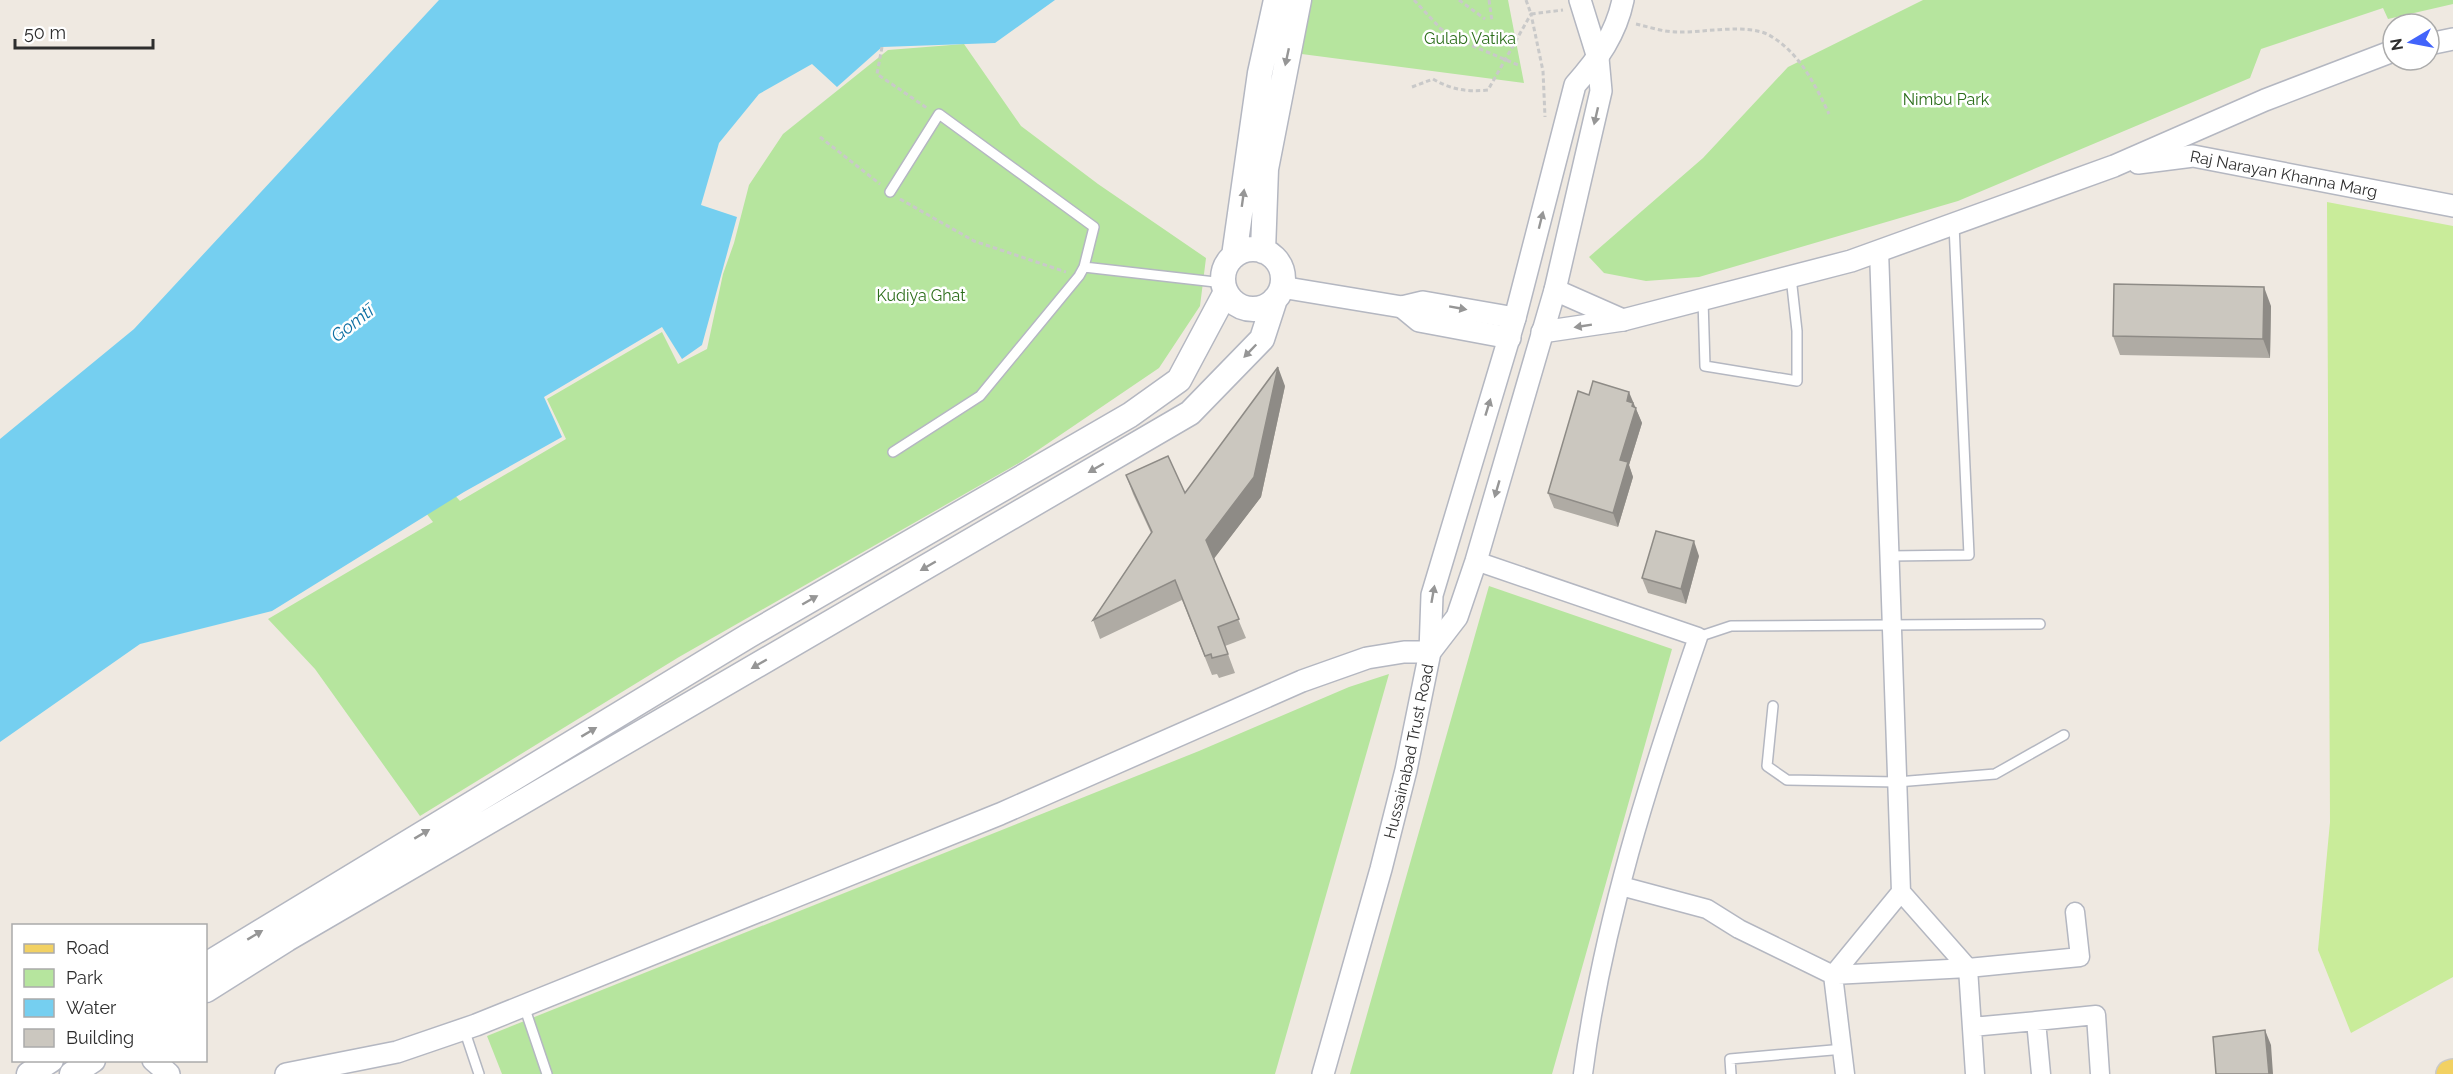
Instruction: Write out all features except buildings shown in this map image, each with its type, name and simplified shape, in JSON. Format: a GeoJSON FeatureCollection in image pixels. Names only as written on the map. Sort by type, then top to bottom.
{"type":"FeatureCollection","features":[{"type":"Feature","properties":{"kind":"main road"},"geometry":{"type":"LineString","coordinates":[[1234,256],[1260,73],[1276,0]]}},
{"type":"Feature","properties":{"kind":"main road"},"geometry":{"type":"LineString","coordinates":[[1263,250],[1266,169],[1299,0]]}},
{"type":"Feature","properties":{"kind":"main road"},"geometry":{"type":"LineString","coordinates":[[207,964],[748,636],[1130,415],[1179,380],[1225,287],[1228,263],[1234,256],[1253,249],[1263,250],[1272,255],[1278,263],[1282,273],[1263,339],[1190,413],[287,939],[207,989]]}},
{"type":"Feature","properties":{"kind":"main road"},"geometry":{"type":"LineString","coordinates":[[1225,287],[1240,306],[1249,308],[1258,308],[1278,293]]}},
{"type":"Feature","properties":{"kind":"main road"},"geometry":{"type":"LineString","coordinates":[[29,1074],[48,1062]]}},
{"type":"Feature","properties":{"kind":"main road"},"geometry":{"type":"LineString","coordinates":[[72,1074],[90,1062]]}},
{"type":"Feature","properties":{"kind":"street","name":"Hussainabad Trust Road"},"geometry":{"type":"LineString","coordinates":[[1323,1074],[1381,869],[1406,770],[1430,652],[1457,617],[1476,561],[1555,290],[1601,91],[1599,58],[1580,0]]}},
{"type":"Feature","properties":{"kind":"street"},"geometry":{"type":"LineString","coordinates":[[286,1074],[342,1068],[464,1029],[1000,814],[1302,681],[1366,658],[1404,652],[1430,652],[1432,595],[1512,328],[1575,85],[1599,58],[1619,21],[1623,0]]}},
{"type":"Feature","properties":{"kind":"street"},"geometry":{"type":"LineString","coordinates":[[1542,332],[1623,320],[1851,261],[2114,166],[2265,100],[2381,56]]}},
{"type":"Feature","properties":{"kind":"street","name":"Raj Narayan Khanna Marg"},"geometry":{"type":"LineString","coordinates":[[2114,166],[2193,156],[2453,206]]}},
{"type":"Feature","properties":{"kind":"street"},"geometry":{"type":"LineString","coordinates":[[1879,250],[1901,892],[1968,968],[1976,1074]]}},
{"type":"Feature","properties":{"kind":"street"},"geometry":{"type":"LineString","coordinates":[[1555,290],[1623,320]]}},
{"type":"Feature","properties":{"kind":"street"},"geometry":{"type":"LineString","coordinates":[[1278,293],[1402,307],[1423,302],[1512,328]]}},
{"type":"Feature","properties":{"kind":"street"},"geometry":{"type":"LineString","coordinates":[[1476,561],[1698,637],[1674,706],[1621,886],[1590,1017],[1583,1074]]}},
{"type":"Feature","properties":{"kind":"street"},"geometry":{"type":"LineString","coordinates":[[1621,886],[1707,909],[1739,929],[1833,975],[1968,968],[2080,957],[2074,912]]}},
{"type":"Feature","properties":{"kind":"street"},"geometry":{"type":"LineString","coordinates":[[1845,1074],[1844,1049],[1833,975],[1901,892]]}},
{"type":"Feature","properties":{"kind":"street"},"geometry":{"type":"LineString","coordinates":[[1972,1027],[2096,1015],[2100,1074]]}},
{"type":"Feature","properties":{"kind":"street"},"geometry":{"type":"LineString","coordinates":[[2036,1021],[2041,1074]]}},
{"type":"Feature","properties":{"kind":"street"},"geometry":{"type":"LineString","coordinates":[[155,1062],[169,1074]]}},
{"type":"Feature","properties":{"kind":"lane"},"geometry":{"type":"LineString","coordinates":[[890,192],[939,114],[1094,227],[1084,267],[1079,276],[980,396],[893,452]]}},
{"type":"Feature","properties":{"kind":"lane"},"geometry":{"type":"LineString","coordinates":[[1889,556],[1969,555],[1954,222]]}},
{"type":"Feature","properties":{"kind":"lane"},"geometry":{"type":"LineString","coordinates":[[1084,267],[1225,287]]}},
{"type":"Feature","properties":{"kind":"lane"},"geometry":{"type":"LineString","coordinates":[[1703,299],[1705,366],[1797,381],[1797,331],[1791,277]]}},
{"type":"Feature","properties":{"kind":"lane"},"geometry":{"type":"LineString","coordinates":[[1698,637],[1731,626],[2040,624]]}},
{"type":"Feature","properties":{"kind":"lane"},"geometry":{"type":"LineString","coordinates":[[1773,706],[1767,766],[1787,780],[1897,783],[1995,774],[2064,735]]}},
{"type":"Feature","properties":{"kind":"lane"},"geometry":{"type":"LineString","coordinates":[[524,1006],[547,1074]]}},
{"type":"Feature","properties":{"kind":"lane"},"geometry":{"type":"LineString","coordinates":[[464,1029],[479,1074]]}},
{"type":"Feature","properties":{"kind":"lane"},"geometry":{"type":"LineString","coordinates":[[1731,1074],[1730,1059],[1844,1049]]}},
{"type":"Feature","properties":{"kind":"path"},"geometry":{"type":"LineString","coordinates":[[1414,0],[1441,29],[1473,46],[1518,65]]}},
{"type":"Feature","properties":{"kind":"path"},"geometry":{"type":"LineString","coordinates":[[1459,0],[1485,19]]}},
{"type":"Feature","properties":{"kind":"path"},"geometry":{"type":"LineString","coordinates":[[1489,0],[1492,21]]}},
{"type":"Feature","properties":{"kind":"path"},"geometry":{"type":"LineString","coordinates":[[1526,0],[1543,71],[1546,108]]}},
{"type":"Feature","properties":{"kind":"path"},"geometry":{"type":"LineString","coordinates":[[1412,87],[1433,79],[1450,88],[1470,92],[1488,90],[1531,14]]}},
{"type":"Feature","properties":{"kind":"path"},"geometry":{"type":"LineString","coordinates":[[1619,21],[1675,32],[1744,30],[1768,35],[1800,61],[1818,90],[1829,114]]}},
{"type":"Feature","properties":{"kind":"path"},"geometry":{"type":"LineString","coordinates":[[882,47],[877,74],[938,116]]}},
{"type":"Feature","properties":{"kind":"path"},"geometry":{"type":"LineString","coordinates":[[820,137],[890,192],[974,241],[1079,276]]}},
{"type":"Feature","properties":{"kind":"green space","name":"Gulab Vatika"},"geometry":{"type":"Polygon","coordinates":[[[1308,0],[1508,0],[1524,83],[1294,53],[1308,0]]]}},
{"type":"Feature","properties":{"kind":"green space","name":"Nimbu Park"},"geometry":{"type":"Polygon","coordinates":[[[1923,0],[2453,0],[2453,4],[2418,12],[2385,12],[2383,8],[2261,49],[2250,78],[1958,201],[1699,277],[1646,281],[1604,273],[1589,257],[1703,158],[1788,67],[1923,0]]]}},
{"type":"Feature","properties":{"kind":"green space","name":"Kudiya Ghat"},"geometry":{"type":"Polygon","coordinates":[[[964,44],[1021,126],[1098,184],[1206,258],[1200,306],[1159,368],[1019,463],[679,657],[420,816],[315,669],[268,619],[433,522],[415,499],[442,481],[460,501],[566,439],[547,399],[662,332],[678,364],[707,349],[723,274],[734,243],[749,185],[783,134],[888,50],[964,44]]]}},
{"type":"Feature","properties":{"kind":"green space"},"geometry":{"type":"Polygon","coordinates":[[[2327,202],[2453,226],[2453,977],[2351,1033],[2318,950],[2330,822],[2327,202]]]}},
{"type":"Feature","properties":{"kind":"green space"},"geometry":{"type":"Polygon","coordinates":[[[1489,586],[1672,649],[1552,1074],[1350,1074],[1489,586]]]}},
{"type":"Feature","properties":{"kind":"green space"},"geometry":{"type":"Polygon","coordinates":[[[1389,674],[1275,1074],[502,1074],[487,1036],[1199,751],[1349,687],[1389,674]]]}},
{"type":"Feature","properties":{"kind":"water","name":"Gomtī"},"geometry":{"type":"Polygon","coordinates":[[[439,0],[1055,0],[995,43],[882,47],[837,87],[812,64],[759,94],[719,143],[701,205],[737,217],[702,345],[682,359],[662,327],[544,397],[562,437],[464,492],[272,611],[140,644],[0,742],[0,439],[134,329],[439,0]]]}}]}
